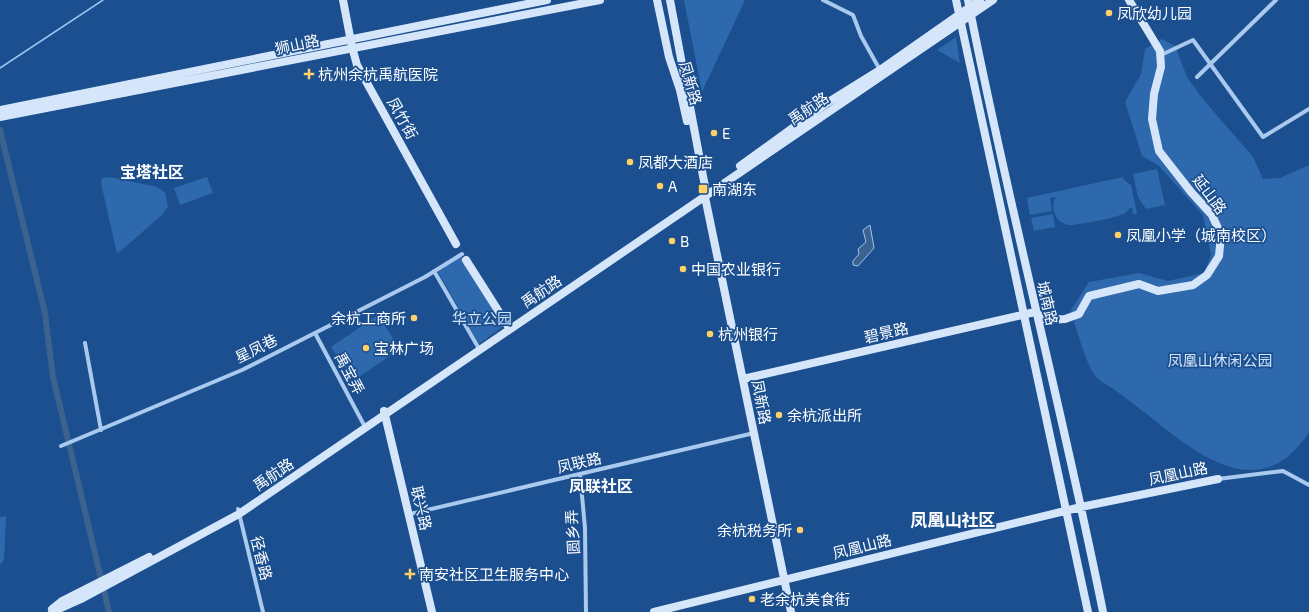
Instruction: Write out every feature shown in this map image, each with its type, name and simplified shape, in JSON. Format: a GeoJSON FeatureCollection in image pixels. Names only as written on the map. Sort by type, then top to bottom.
{"type":"FeatureCollection","features":[{"type":"Feature","properties":{"kind":"main road","name":"凤竹街"},"geometry":{"type":"LineString","coordinates":[[343,0],[351,43],[358,65],[456,244]]}},
{"type":"Feature","properties":{"kind":"main road","name":"狮山路"},"geometry":{"type":"LineString","coordinates":[[0,117],[5,111],[162,87],[351,43],[547,0]]}},
{"type":"Feature","properties":{"kind":"main road","name":"狮山路"},"geometry":{"type":"LineString","coordinates":[[351,43],[600,0]]}},
{"type":"Feature","properties":{"kind":"main road","name":"凤新路"},"geometry":{"type":"LineString","coordinates":[[657,0],[669,57],[680,90],[705,194]]}},
{"type":"Feature","properties":{"kind":"main road","name":"凤新路"},"geometry":{"type":"LineString","coordinates":[[670,0],[705,194],[791,612]]}},
{"type":"Feature","properties":{"kind":"main road","name":"城南路"},"geometry":{"type":"LineString","coordinates":[[956,0],[1088,612]]}},
{"type":"Feature","properties":{"kind":"main road","name":"禹航路"},"geometry":{"type":"LineString","coordinates":[[52,612],[180,541],[239,511],[779,145],[960,18],[969,7],[980,0]]}},
{"type":"Feature","properties":{"kind":"main road","name":"禹航路"},"geometry":{"type":"LineString","coordinates":[[969,7],[993,0]]}},
{"type":"Feature","properties":{"kind":"main road","name":"延山路"},"geometry":{"type":"LineString","coordinates":[[1035,312],[1046,320],[1065,319],[1079,314],[1089,296],[1115,289],[1139,284],[1158,291],[1193,285],[1207,275],[1218,256],[1220,235],[1212,216],[1159,151],[1152,119],[1154,94],[1161,68],[1160,51],[1129,0]]}},
{"type":"Feature","properties":{"kind":"main road","name":"城南路"},"geometry":{"type":"LineString","coordinates":[[969,7],[1035,312],[1081,507],[1103,612]]}},
{"type":"Feature","properties":{"kind":"main road","name":"禹航路"},"geometry":{"type":"LineString","coordinates":[[239,511],[364,425],[385,413],[681,206],[705,194]]}},
{"type":"Feature","properties":{"kind":"main road"},"geometry":{"type":"LineString","coordinates":[[464,257],[508,326]]}},
{"type":"Feature","properties":{"kind":"main road","name":"碧景路"},"geometry":{"type":"LineString","coordinates":[[743,379],[1035,312]]}},
{"type":"Feature","properties":{"kind":"main road","name":"联兴路"},"geometry":{"type":"LineString","coordinates":[[385,413],[432,612]]}},
{"type":"Feature","properties":{"kind":"main road","name":"凤凰山路"},"geometry":{"type":"LineString","coordinates":[[654,612],[1081,507],[1218,478]]}},
{"type":"Feature","properties":{"kind":"main road","name":"禹航路"},"geometry":{"type":"LineString","coordinates":[[48,612],[62,601],[91,590]]}},
{"type":"Feature","properties":{"kind":"street"},"geometry":{"type":"LineString","coordinates":[[823,0],[853,15],[861,36],[882,73]]}},
{"type":"Feature","properties":{"kind":"street"},"geometry":{"type":"LineString","coordinates":[[1197,77],[1276,0]]}},
{"type":"Feature","properties":{"kind":"street"},"geometry":{"type":"LineString","coordinates":[[1160,55],[1193,40],[1263,137],[1309,109]]}},
{"type":"Feature","properties":{"kind":"street"},"geometry":{"type":"LineString","coordinates":[[456,244],[464,257]]}},
{"type":"Feature","properties":{"kind":"street","name":"星凤巷"},"geometry":{"type":"LineString","coordinates":[[61,446],[242,370],[434,271],[455,257],[464,257]]}},
{"type":"Feature","properties":{"kind":"street"},"geometry":{"type":"LineString","coordinates":[[434,271],[478,347]]}},
{"type":"Feature","properties":{"kind":"street","name":"禹宝弄"},"geometry":{"type":"LineString","coordinates":[[315,333],[364,425]]}},
{"type":"Feature","properties":{"kind":"street"},"geometry":{"type":"LineString","coordinates":[[85,343],[101,430]]}},
{"type":"Feature","properties":{"kind":"street","name":"凤联路"},"geometry":{"type":"LineString","coordinates":[[410,514],[754,433]]}},
{"type":"Feature","properties":{"kind":"street"},"geometry":{"type":"LineString","coordinates":[[1218,478],[1283,471],[1309,485]]}},
{"type":"Feature","properties":{"kind":"street","name":"圆乡弄"},"geometry":{"type":"LineString","coordinates":[[580,474],[585,528],[586,612]]}},
{"type":"Feature","properties":{"kind":"street","name":"径香路"},"geometry":{"type":"LineString","coordinates":[[239,511],[263,612]]}},
{"type":"Feature","properties":{"kind":"green space"},"geometry":{"type":"Polygon","coordinates":[[[684,0],[745,0],[702,92],[684,0]]]}},
{"type":"Feature","properties":{"kind":"green space"},"geometry":{"type":"Polygon","coordinates":[[[956,37],[960,63],[937,50],[956,37]]]}},
{"type":"Feature","properties":{"kind":"green space","name":"凤凰山休闲公园"},"geometry":{"type":"Polygon","coordinates":[[[1162,39],[1175,46],[1187,77],[1202,98],[1253,157],[1263,179],[1280,178],[1309,165],[1309,432],[1290,455],[1270,467],[1248,470],[1227,466],[1205,456],[1163,428],[1119,393],[1099,380],[1085,356],[1071,310],[1089,282],[1139,273],[1168,281],[1204,273],[1211,255],[1203,215],[1158,165],[1142,156],[1125,102],[1141,74],[1145,49],[1162,39]]]}},
{"type":"Feature","properties":{"kind":"green space"},"geometry":{"type":"Polygon","coordinates":[[[1157,169],[1165,205],[1146,209],[1138,197],[1133,174],[1157,169]]]}},
{"type":"Feature","properties":{"kind":"green space"},"geometry":{"type":"Polygon","coordinates":[[[110,177],[157,187],[165,192],[168,207],[162,215],[117,254],[101,183],[102,178],[110,177]]]}},
{"type":"Feature","properties":{"kind":"green space"},"geometry":{"type":"Polygon","coordinates":[[[207,177],[213,193],[180,205],[174,188],[207,177]]]}},
{"type":"Feature","properties":{"kind":"green space"},"geometry":{"type":"Polygon","coordinates":[[[1123,177],[1124,180],[1131,185],[1137,214],[1133,214],[1132,208],[1130,208],[1124,214],[1097,221],[1081,224],[1065,224],[1057,218],[1055,214],[1054,201],[1056,197],[1050,198],[1052,211],[1030,215],[1027,198],[1123,177]]]}},
{"type":"Feature","properties":{"kind":"green space"},"geometry":{"type":"Polygon","coordinates":[[[1053,214],[1055,227],[1034,231],[1031,218],[1053,214]]]}},
{"type":"Feature","properties":{"kind":"green space","name":"华立公园"},"geometry":{"type":"Polygon","coordinates":[[[460,255],[505,325],[479,344],[438,272],[460,255]]]}},
{"type":"Feature","properties":{"kind":"green space","name":"宝林广场"},"geometry":{"type":"Polygon","coordinates":[[[378,315],[400,349],[353,381],[331,347],[378,315]]]}},
{"type":"Feature","properties":{"kind":"green space"},"geometry":{"type":"Polygon","coordinates":[[[6,516],[4,560],[0,565],[0,517],[6,516]]]}},
{"type":"Feature","properties":{"kind":"shaded area"},"geometry":{"type":"Polygon","coordinates":[[[870,225],[874,248],[858,266],[853,265],[853,261],[859,254],[858,249],[866,242],[863,230],[870,225]]]}},
{"type":"Feature","properties":{"kind":"waterway"},"geometry":{"type":"LineString","coordinates":[[0,68],[103,0]]}},
{"type":"Feature","properties":{"kind":"waterway"},"geometry":{"type":"LineString","coordinates":[[0,130],[45,313],[53,377],[109,612]]}},
{"type":"Feature","properties":{"kind":"place","name":"凤欣幼儿园"},"geometry":{"type":"Point","coordinates":[1109,13]}},
{"type":"Feature","properties":{"kind":"place","name":"杭州余杭禹航医院"},"geometry":{"type":"Point","coordinates":[309,74]}},
{"type":"Feature","properties":{"kind":"place","name":"E"},"geometry":{"type":"Point","coordinates":[714,133]}},
{"type":"Feature","properties":{"kind":"place","name":"凤都大酒店"},"geometry":{"type":"Point","coordinates":[630,162]}},
{"type":"Feature","properties":{"kind":"place","name":"A"},"geometry":{"type":"Point","coordinates":[660,186]}},
{"type":"Feature","properties":{"kind":"place","name":"南湖东"},"geometry":{"type":"Point","coordinates":[703,189]}},
{"type":"Feature","properties":{"kind":"place","name":"凤凰小学（城南校区）"},"geometry":{"type":"Point","coordinates":[1118,235]}},
{"type":"Feature","properties":{"kind":"place","name":"B"},"geometry":{"type":"Point","coordinates":[672,241]}},
{"type":"Feature","properties":{"kind":"place","name":"中国农业银行"},"geometry":{"type":"Point","coordinates":[683,269]}},
{"type":"Feature","properties":{"kind":"place","name":"余杭工商所"},"geometry":{"type":"Point","coordinates":[414,318]}},
{"type":"Feature","properties":{"kind":"place","name":"杭州银行"},"geometry":{"type":"Point","coordinates":[710,334]}},
{"type":"Feature","properties":{"kind":"place","name":"宝林广场"},"geometry":{"type":"Point","coordinates":[366,348]}},
{"type":"Feature","properties":{"kind":"place","name":"余杭派出所"},"geometry":{"type":"Point","coordinates":[779,415]}},
{"type":"Feature","properties":{"kind":"place","name":"余杭税务所"},"geometry":{"type":"Point","coordinates":[800,530]}},
{"type":"Feature","properties":{"kind":"place","name":"南安社区卫生服务中心"},"geometry":{"type":"Point","coordinates":[410,574]}},
{"type":"Feature","properties":{"kind":"place","name":"老余杭美食街"},"geometry":{"type":"Point","coordinates":[752,599]}},
{"type":"Feature","properties":{"kind":"district","name":"宝塔社区"},"geometry":{"type":"Point","coordinates":[152,171]}},
{"type":"Feature","properties":{"kind":"district","name":"凤联社区"},"geometry":{"type":"Point","coordinates":[601,485]}},
{"type":"Feature","properties":{"kind":"district","name":"凤凰山社区"},"geometry":{"type":"Point","coordinates":[953,519]}}]}
